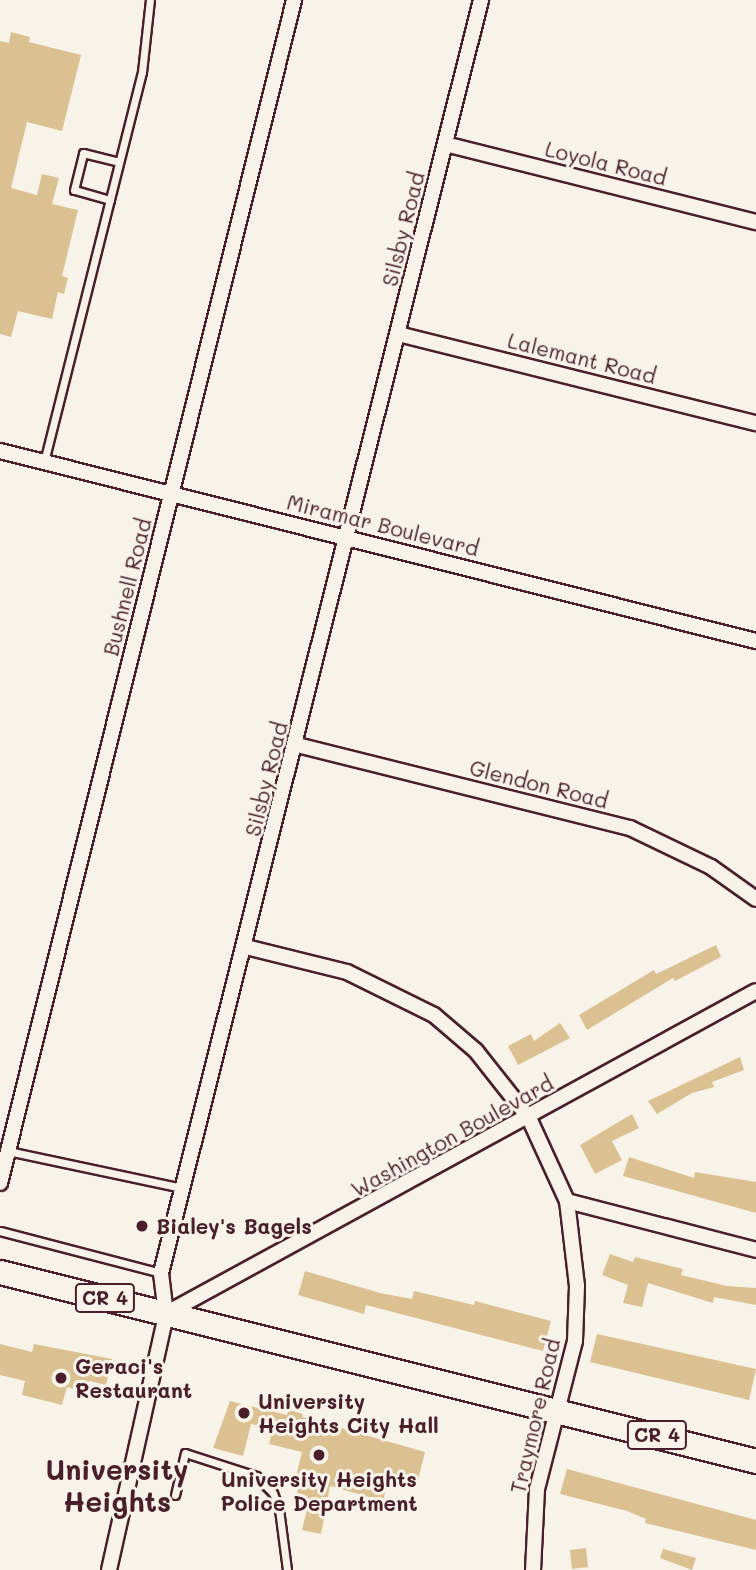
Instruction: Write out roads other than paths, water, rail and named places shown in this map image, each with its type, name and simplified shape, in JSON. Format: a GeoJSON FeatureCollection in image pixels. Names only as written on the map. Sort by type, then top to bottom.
{"type":"FeatureCollection","features":[{"type":"Feature","properties":{"kind":"main road","name":"CR 4"},"geometry":{"type":"LineString","coordinates":[[0,1272],[756,1461]]}},
{"type":"Feature","properties":{"kind":"street","name":"Bushnell Road"},"geometry":{"type":"LineString","coordinates":[[0,1183],[293,0]]}},
{"type":"Feature","properties":{"kind":"street","name":"Silsby Road"},"geometry":{"type":"LineString","coordinates":[[109,1570],[166,1314],[161,1272],[297,745],[481,0]]}},
{"type":"Feature","properties":{"kind":"street","name":"Loyola Road"},"geometry":{"type":"LineString","coordinates":[[445,144],[756,222]]}},
{"type":"Feature","properties":{"kind":"street","name":"Lalemant Road"},"geometry":{"type":"LineString","coordinates":[[398,334],[756,423]]}},
{"type":"Feature","properties":{"kind":"street","name":"Miramar Boulevard"},"geometry":{"type":"LineString","coordinates":[[0,451],[756,641]]}},
{"type":"Feature","properties":{"kind":"street","name":"Glendon Road"},"geometry":{"type":"LineString","coordinates":[[297,745],[630,828],[712,867],[756,899]]}},
{"type":"Feature","properties":{"kind":"street","name":"Traymore Road"},"geometry":{"type":"LineString","coordinates":[[246,947],[347,972],[434,1015],[476,1051],[529,1118],[567,1201],[577,1286],[575,1341],[537,1489],[533,1570]]}},
{"type":"Feature","properties":{"kind":"street","name":"Washington Boulevard"},"geometry":{"type":"LineString","coordinates":[[166,1314],[529,1118],[756,991]]}},
{"type":"Feature","properties":{"kind":"street"},"geometry":{"type":"LineString","coordinates":[[567,1201],[756,1250]]}},
{"type":"Feature","properties":{"kind":"lane"},"geometry":{"type":"LineString","coordinates":[[44,462],[142,72],[150,0]]}},
{"type":"Feature","properties":{"kind":"lane"},"geometry":{"type":"LineString","coordinates":[[110,200],[74,190],[83,153],[119,162]]}},
{"type":"Feature","properties":{"kind":"lane"},"geometry":{"type":"LineString","coordinates":[[8,1151],[183,1188]]}},
{"type":"Feature","properties":{"kind":"lane"},"geometry":{"type":"LineString","coordinates":[[0,1231],[161,1272]]}},
{"type":"Feature","properties":{"kind":"lane"},"geometry":{"type":"LineString","coordinates":[[175,1495],[185,1453],[256,1476],[272,1493],[279,1509],[288,1570]]}},
{"type":"Feature","properties":{"kind":"place","name":"Bialey's Bagels"},"geometry":{"type":"Point","coordinates":[142,1226]}},
{"type":"Feature","properties":{"kind":"place","name":"Geraci's Restaurant"},"geometry":{"type":"Point","coordinates":[61,1378]}},
{"type":"Feature","properties":{"kind":"place","name":"University Heights City Hall"},"geometry":{"type":"Point","coordinates":[244,1413]}},
{"type":"Feature","properties":{"kind":"place","name":"University Heights Police Department"},"geometry":{"type":"Point","coordinates":[319,1455]}},
{"type":"Feature","properties":{"kind":"district","name":"University Heights"},"geometry":{"type":"Point","coordinates":[117,1485]}}]}
